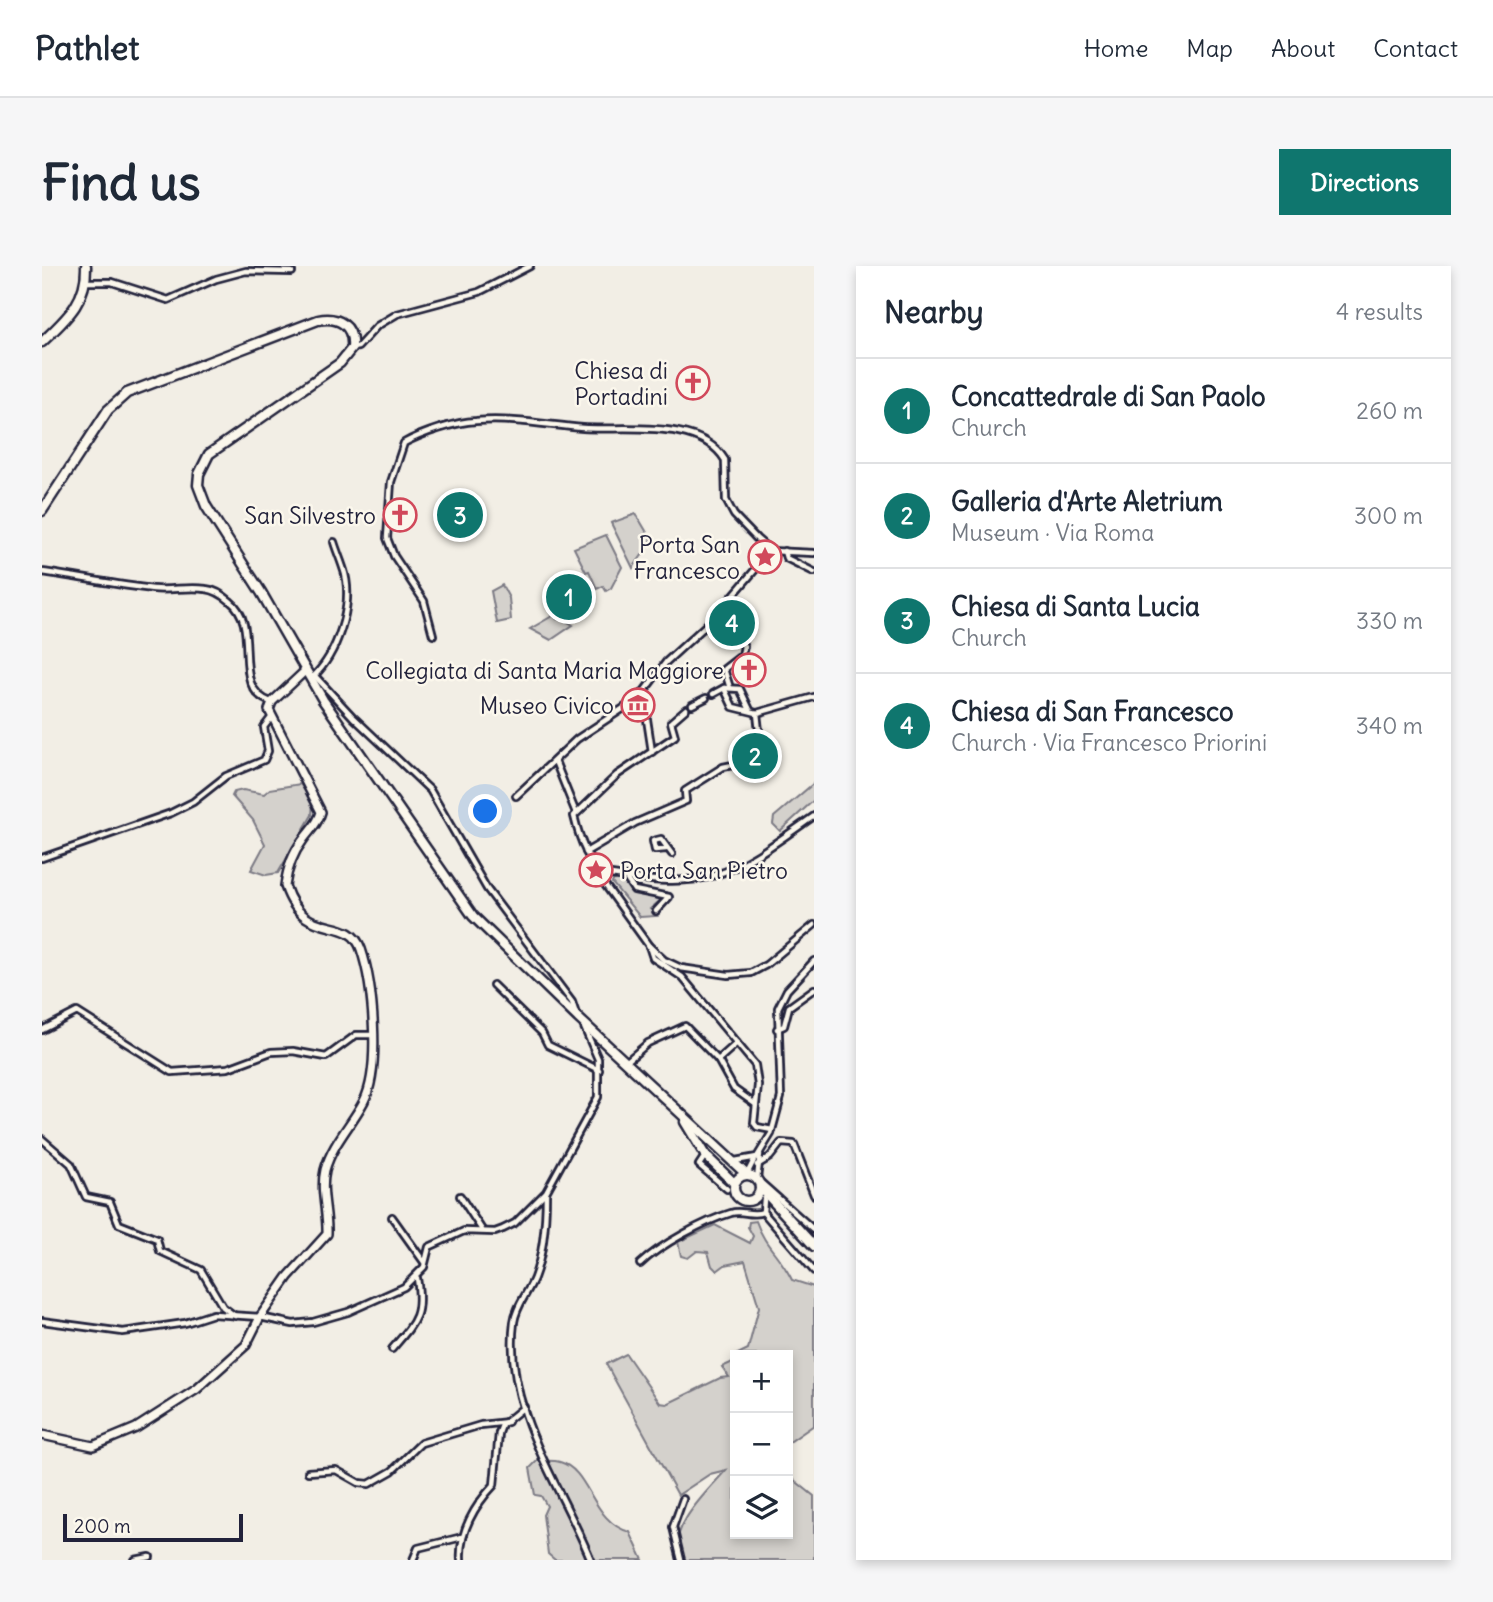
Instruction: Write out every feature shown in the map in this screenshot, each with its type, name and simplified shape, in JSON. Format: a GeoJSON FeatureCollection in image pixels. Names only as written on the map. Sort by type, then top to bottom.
{"type":"FeatureCollection","features":[{"type":"Feature","properties":{"kind":"main road"},"geometry":{"type":"LineString","coordinates":[[42,342],[76,308],[86,282],[86,266]]}},
{"type":"Feature","properties":{"kind":"main road"},"geometry":{"type":"LineString","coordinates":[[42,511],[108,410],[127,393],[318,320],[331,318],[344,323],[349,331],[352,348],[340,363],[209,454],[199,474],[198,485],[206,506],[310,676],[473,916],[695,1130],[759,1182],[814,1246]]}},
{"type":"Feature","properties":{"kind":"main road"},"geometry":{"type":"LineString","coordinates":[[42,1436],[93,1446],[136,1428],[197,1389],[246,1345],[260,1317],[288,1277],[327,1234],[324,1173],[336,1146],[364,1101],[372,1080],[372,1035],[367,972],[357,940],[343,929],[310,922],[297,912],[285,886],[292,859],[302,841],[319,822],[321,812],[318,801],[269,710],[272,702],[310,676]]}},
{"type":"Feature","properties":{"kind":"main road"},"geometry":{"type":"LineString","coordinates":[[695,1130],[705,1155],[738,1198],[746,1201],[759,1199],[777,1206]]}},
{"type":"Feature","properties":{"kind":"main road"},"geometry":{"type":"LineString","coordinates":[[705,1155],[716,1146]]}},
{"type":"Feature","properties":{"kind":"main road"},"geometry":{"type":"LineString","coordinates":[[731,1186],[747,1174]]}},
{"type":"Feature","properties":{"kind":"main road"},"geometry":{"type":"LineString","coordinates":[[759,1182],[759,1199]]}},
{"type":"Feature","properties":{"kind":"street"},"geometry":{"type":"LineString","coordinates":[[352,348],[358,347],[377,326],[397,314],[479,292],[530,266]]}},
{"type":"Feature","properties":{"kind":"street"},"geometry":{"type":"LineString","coordinates":[[86,282],[112,282],[168,300],[216,279],[246,271],[292,272]]}},
{"type":"Feature","properties":{"kind":"street"},"geometry":{"type":"LineString","coordinates":[[433,635],[424,601],[394,556],[387,538],[391,482],[399,453],[407,441],[472,421],[513,421],[586,428],[634,427],[696,438],[722,454],[727,465],[726,500],[734,515],[771,551]]}},
{"type":"Feature","properties":{"kind":"street"},"geometry":{"type":"LineString","coordinates":[[42,1321],[123,1332],[185,1323],[213,1314],[260,1317],[293,1324],[313,1322],[372,1302],[417,1278],[429,1247],[438,1241],[464,1231],[495,1232],[515,1223],[545,1192],[596,1104],[599,1070],[596,1051],[572,1002],[478,875],[436,797],[310,676],[337,639],[345,608],[345,574],[334,542]]}},
{"type":"Feature","properties":{"kind":"street"},"geometry":{"type":"LineString","coordinates":[[784,550],[786,558],[814,572]]}},
{"type":"Feature","properties":{"kind":"street"},"geometry":{"type":"LineString","coordinates":[[516,796],[576,739],[642,696],[666,662],[716,615],[722,604],[771,551],[812,553]]}},
{"type":"Feature","properties":{"kind":"street"},"geometry":{"type":"LineString","coordinates":[[42,572],[156,590],[215,591],[237,608],[247,633],[252,687],[257,695],[272,702]]}},
{"type":"Feature","properties":{"kind":"street"},"geometry":{"type":"LineString","coordinates":[[716,615],[744,647],[741,654],[724,669],[731,705],[757,713],[814,697]]}},
{"type":"Feature","properties":{"kind":"street"},"geometry":{"type":"LineString","coordinates":[[713,694],[727,688],[742,690],[750,710]]}},
{"type":"Feature","properties":{"kind":"street"},"geometry":{"type":"LineString","coordinates":[[642,696],[652,752]]}},
{"type":"Feature","properties":{"kind":"street"},"geometry":{"type":"LineString","coordinates":[[693,705],[706,698]]}},
{"type":"Feature","properties":{"kind":"street"},"geometry":{"type":"LineString","coordinates":[[576,813],[617,775],[675,736],[671,722],[686,709]]}},
{"type":"Feature","properties":{"kind":"street"},"geometry":{"type":"LineString","coordinates":[[586,852],[635,822],[686,801],[684,791],[723,767],[761,759],[757,713]]}},
{"type":"Feature","properties":{"kind":"street"},"geometry":{"type":"LineString","coordinates":[[42,858],[171,813],[193,802],[226,776],[264,760],[268,751],[264,727],[271,718]]}},
{"type":"Feature","properties":{"kind":"street"},"geometry":{"type":"LineString","coordinates":[[555,761],[576,813],[576,824],[586,852],[596,870],[604,877],[670,882],[715,877],[749,862],[814,817]]}},
{"type":"Feature","properties":{"kind":"street"},"geometry":{"type":"LineString","coordinates":[[666,849],[672,854]]}},
{"type":"Feature","properties":{"kind":"street"},"geometry":{"type":"LineString","coordinates":[[604,877],[604,885],[649,946],[664,960],[681,968],[743,975],[766,965],[814,925]]}},
{"type":"Feature","properties":{"kind":"street"},"geometry":{"type":"LineString","coordinates":[[626,877],[634,890],[669,897],[656,911]]}},
{"type":"Feature","properties":{"kind":"street"},"geometry":{"type":"LineString","coordinates":[[649,946],[653,958],[682,977],[737,1043],[757,1073],[757,1127],[772,1130]]}},
{"type":"Feature","properties":{"kind":"street"},"geometry":{"type":"LineString","coordinates":[[747,1174],[772,1130],[781,1097],[777,1029],[780,1002],[814,961]]}},
{"type":"Feature","properties":{"kind":"street"},"geometry":{"type":"LineString","coordinates":[[493,985],[542,1033],[548,1045],[599,1070]]}},
{"type":"Feature","properties":{"kind":"street"},"geometry":{"type":"LineString","coordinates":[[777,1029],[784,1026],[789,1007],[814,989]]}},
{"type":"Feature","properties":{"kind":"street"},"geometry":{"type":"LineString","coordinates":[[42,1030],[77,1012],[172,1072],[228,1068],[271,1052],[293,1051],[326,1057],[356,1035],[372,1035]]}},
{"type":"Feature","properties":{"kind":"street"},"geometry":{"type":"LineString","coordinates":[[626,1063],[648,1042],[685,1026],[718,1060],[734,1089],[755,1104]]}},
{"type":"Feature","properties":{"kind":"street"},"geometry":{"type":"LineString","coordinates":[[718,1060],[737,1043]]}},
{"type":"Feature","properties":{"kind":"street"},"geometry":{"type":"LineString","coordinates":[[42,1139],[71,1164],[86,1197],[110,1202],[119,1224],[157,1239],[160,1251],[201,1270],[223,1307],[236,1317]]}},
{"type":"Feature","properties":{"kind":"street"},"geometry":{"type":"LineString","coordinates":[[757,1165],[770,1157],[781,1143],[794,1144],[814,1195]]}},
{"type":"Feature","properties":{"kind":"street"},"geometry":{"type":"LineString","coordinates":[[732,1160],[745,1161],[758,1155]]}},
{"type":"Feature","properties":{"kind":"street"},"geometry":{"type":"LineString","coordinates":[[758,1155],[759,1182],[814,1230]]}},
{"type":"Feature","properties":{"kind":"street"},"geometry":{"type":"LineString","coordinates":[[545,1192],[545,1224],[536,1270],[513,1322],[514,1357],[524,1407],[542,1462],[591,1560]]}},
{"type":"Feature","properties":{"kind":"street"},"geometry":{"type":"LineString","coordinates":[[460,1196],[482,1230]]}},
{"type":"Feature","properties":{"kind":"street"},"geometry":{"type":"LineString","coordinates":[[759,1199],[763,1212],[814,1271]]}},
{"type":"Feature","properties":{"kind":"street"},"geometry":{"type":"LineString","coordinates":[[640,1264],[654,1251],[730,1213],[751,1215],[763,1212]]}},
{"type":"Feature","properties":{"kind":"street"},"geometry":{"type":"LineString","coordinates":[[392,1217],[425,1263]]}},
{"type":"Feature","properties":{"kind":"street"},"geometry":{"type":"LineString","coordinates":[[392,1349],[417,1320],[421,1304],[417,1278]]}},
{"type":"Feature","properties":{"kind":"street"},"geometry":{"type":"LineString","coordinates":[[460,1560],[460,1542],[481,1498],[494,1485],[499,1433],[524,1407]]}},
{"type":"Feature","properties":{"kind":"street"},"geometry":{"type":"LineString","coordinates":[[308,1472],[336,1470],[359,1483],[369,1484],[392,1471],[421,1443],[481,1425],[508,1422]]}},
{"type":"Feature","properties":{"kind":"street"},"geometry":{"type":"LineString","coordinates":[[681,1560],[673,1527],[683,1499]]}},
{"type":"Feature","properties":{"kind":"street"},"geometry":{"type":"LineString","coordinates":[[413,1560],[418,1548],[463,1536]]}},
{"type":"Feature","properties":{"kind":"street"},"geometry":{"type":"LineString","coordinates":[[135,1560],[150,1557]]}},
{"type":"Feature","properties":{"kind":"shaded area"},"geometry":{"type":"Polygon","coordinates":[[[636,514],[652,541],[633,568],[611,523],[636,514]]]}},
{"type":"Feature","properties":{"kind":"shaded area"},"geometry":{"type":"Polygon","coordinates":[[[606,535],[622,567],[611,588],[606,591],[603,586],[597,589],[574,548],[606,535]]]}},
{"type":"Feature","properties":{"kind":"shaded area"},"geometry":{"type":"Polygon","coordinates":[[[502,585],[509,598],[511,620],[497,623],[491,591],[502,585]]]}},
{"type":"Feature","properties":{"kind":"shaded area"},"geometry":{"type":"Polygon","coordinates":[[[554,615],[557,619],[561,618],[573,625],[551,640],[530,629],[554,615]]]}},
{"type":"Feature","properties":{"kind":"shaded area"},"geometry":{"type":"Polygon","coordinates":[[[814,783],[814,800],[780,831],[773,824],[774,817],[814,783]]]}},
{"type":"Feature","properties":{"kind":"shaded area"},"geometry":{"type":"Polygon","coordinates":[[[300,784],[313,802],[312,815],[278,873],[266,875],[251,870],[265,844],[253,820],[232,796],[234,792],[243,790],[264,794],[270,789],[300,784]]]}},
{"type":"Feature","properties":{"kind":"shaded area"},"geometry":{"type":"Polygon","coordinates":[[[615,878],[624,880],[636,889],[669,893],[650,909],[657,916],[640,917],[612,883],[615,878]]]}},
{"type":"Feature","properties":{"kind":"shaded area"},"geometry":{"type":"Polygon","coordinates":[[[756,1221],[792,1280],[814,1287],[814,1425],[793,1440],[793,1350],[746,1350],[759,1307],[745,1261],[725,1265],[717,1271],[712,1266],[708,1252],[697,1251],[688,1258],[681,1256],[678,1242],[715,1225],[750,1243],[753,1236],[748,1227],[749,1222],[756,1221]]]}},
{"type":"Feature","properties":{"kind":"shaded area"},"geometry":{"type":"Polygon","coordinates":[[[626,1354],[660,1403],[667,1404],[720,1378],[729,1377],[722,1367],[730,1363],[730,1539],[793,1539],[793,1479],[814,1496],[814,1560],[677,1560],[676,1547],[683,1523],[726,1470],[710,1474],[678,1495],[606,1364],[626,1354]]]}},
{"type":"Feature","properties":{"kind":"shaded area"},"geometry":{"type":"Polygon","coordinates":[[[537,1461],[558,1461],[570,1467],[607,1518],[617,1527],[630,1532],[643,1560],[555,1560],[548,1554],[543,1515],[547,1506],[541,1496],[535,1495],[530,1468],[537,1461]]]}},
{"type":"Feature","properties":{"kind":"place","name":"Chiesa di Portadini"},"geometry":{"type":"Point","coordinates":[693,383]}},
{"type":"Feature","properties":{"kind":"place","name":"San Silvestro"},"geometry":{"type":"Point","coordinates":[400,515]}},
{"type":"Feature","properties":{"kind":"place","name":"Chiesa di Santa Lucia"},"geometry":{"type":"Point","coordinates":[460,515]}},
{"type":"Feature","properties":{"kind":"place","name":"Porta San Francesco"},"geometry":{"type":"Point","coordinates":[765,557]}},
{"type":"Feature","properties":{"kind":"place","name":"Concattedrale di San Paolo"},"geometry":{"type":"Point","coordinates":[569,597]}},
{"type":"Feature","properties":{"kind":"place","name":"Chiesa di San Francesco"},"geometry":{"type":"Point","coordinates":[732,623]}},
{"type":"Feature","properties":{"kind":"place","name":"Collegiata di Santa Maria Maggiore"},"geometry":{"type":"Point","coordinates":[749,670]}},
{"type":"Feature","properties":{"kind":"place","name":"Museo Civico"},"geometry":{"type":"Point","coordinates":[638,705]}},
{"type":"Feature","properties":{"kind":"place","name":"Galleria d'Arte Aletrium"},"geometry":{"type":"Point","coordinates":[755,756]}},
{"type":"Feature","properties":{"kind":"place","name":"Porta San Pietro"},"geometry":{"type":"Point","coordinates":[596,870]}}]}
